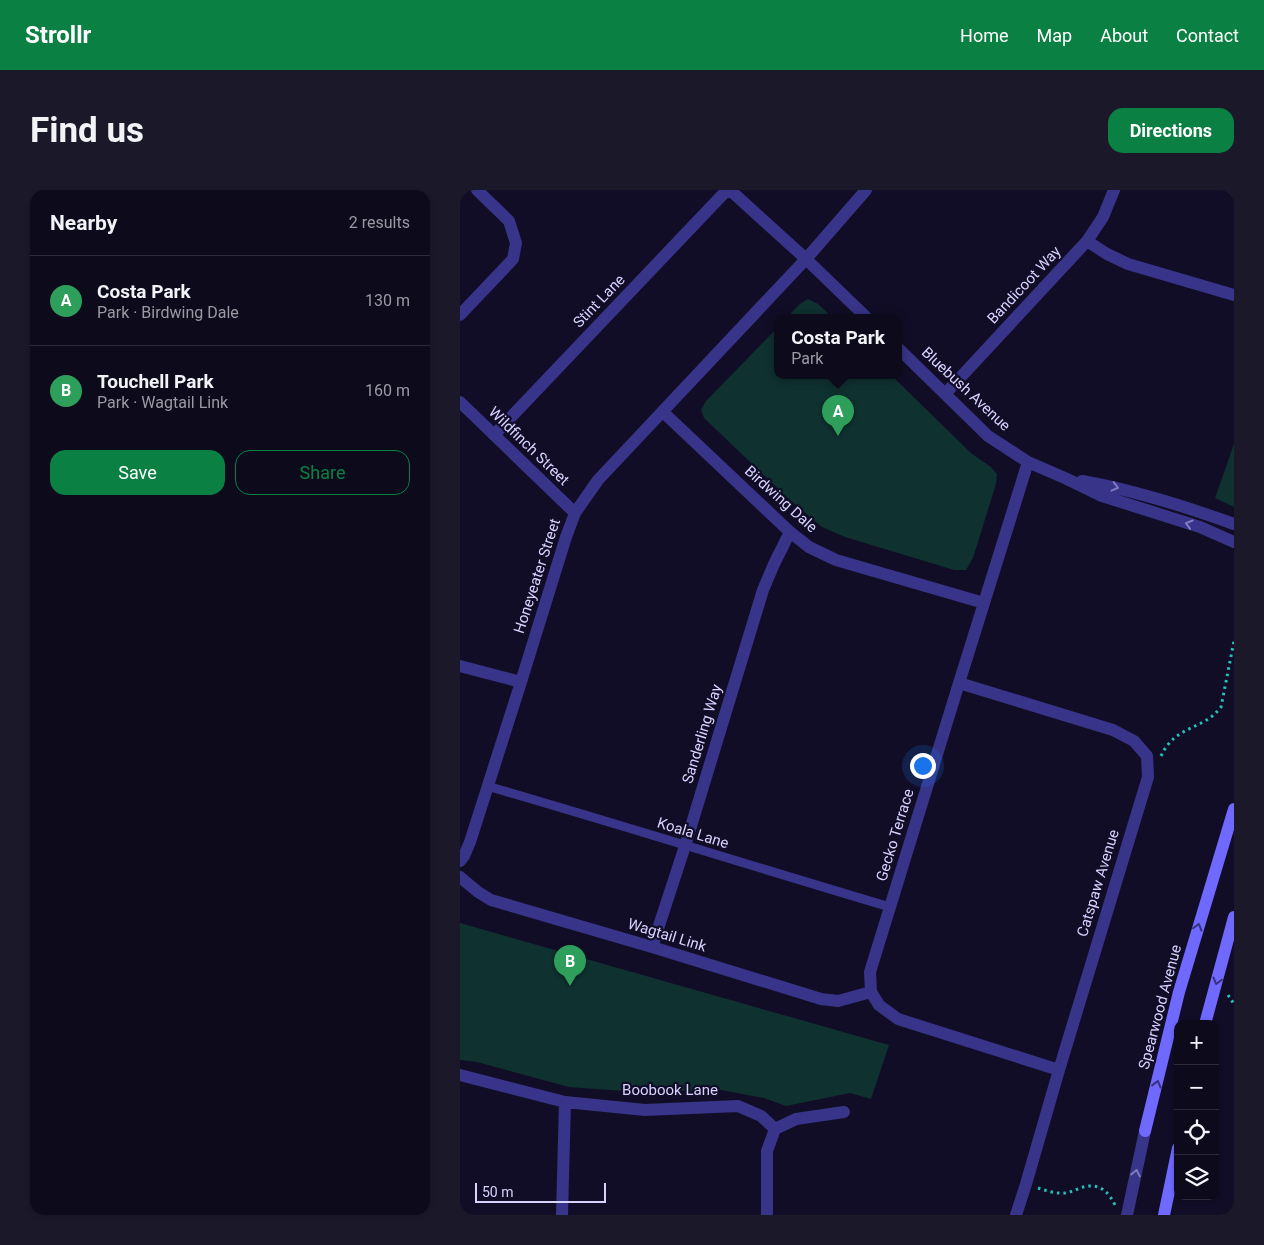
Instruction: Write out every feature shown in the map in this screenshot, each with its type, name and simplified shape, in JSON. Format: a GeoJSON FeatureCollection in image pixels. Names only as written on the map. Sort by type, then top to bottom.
{"type":"FeatureCollection","features":[{"type":"Feature","properties":{"kind":"main road","name":"Spearwood Avenue"},"geometry":{"type":"LineString","coordinates":[[1145,1131],[1179,992],[1234,809]]}},
{"type":"Feature","properties":{"kind":"main road"},"geometry":{"type":"LineString","coordinates":[[1206,1020],[1234,917]]}},
{"type":"Feature","properties":{"kind":"main road"},"geometry":{"type":"LineString","coordinates":[[1164,1215],[1177,1155]]}},
{"type":"Feature","properties":{"kind":"street"},"geometry":{"type":"LineString","coordinates":[[460,315],[513,259],[516,243],[509,221],[477,190]]}},
{"type":"Feature","properties":{"kind":"street"},"geometry":{"type":"LineString","coordinates":[[729,190],[806,259],[863,314]]}},
{"type":"Feature","properties":{"kind":"street","name":"Stint Lane"},"geometry":{"type":"LineString","coordinates":[[494,435],[729,190]]}},
{"type":"Feature","properties":{"kind":"street","name":"Honeyeater Street"},"geometry":{"type":"LineString","coordinates":[[460,861],[470,842],[566,536],[575,513],[598,480],[806,259],[866,190]]}},
{"type":"Feature","properties":{"kind":"street","name":"Bandicoot Way"},"geometry":{"type":"LineString","coordinates":[[945,394],[1087,241],[1103,217],[1114,190]]}},
{"type":"Feature","properties":{"kind":"street"},"geometry":{"type":"LineString","coordinates":[[1087,241],[1107,254],[1128,264],[1234,295]]}},
{"type":"Feature","properties":{"kind":"street","name":"Bluebush Avenue"},"geometry":{"type":"LineString","coordinates":[[902,352],[988,436],[1028,462],[1102,496],[1200,527],[1234,542]]}},
{"type":"Feature","properties":{"kind":"street","name":"Wildfinch Street"},"geometry":{"type":"LineString","coordinates":[[460,402],[575,513]]}},
{"type":"Feature","properties":{"kind":"street","name":"Birdwing Dale"},"geometry":{"type":"LineString","coordinates":[[663,412],[790,532],[809,547],[836,560],[984,603]]}},
{"type":"Feature","properties":{"kind":"street","name":"Gecko Terrace"},"geometry":{"type":"LineString","coordinates":[[871,992],[870,972],[1028,462]]}},
{"type":"Feature","properties":{"kind":"street","name":"Bluebush Avenue"},"geometry":{"type":"LineString","coordinates":[[1067,479],[1109,486],[1175,504],[1234,524]]}},
{"type":"Feature","properties":{"kind":"street","name":"Sanderling Way"},"geometry":{"type":"LineString","coordinates":[[652,947],[685,846],[763,590],[790,532]]}},
{"type":"Feature","properties":{"kind":"street"},"geometry":{"type":"LineString","coordinates":[[460,666],[521,682]]}},
{"type":"Feature","properties":{"kind":"street","name":"Catspaw Avenue"},"geometry":{"type":"LineString","coordinates":[[958,683],[1113,730],[1134,741],[1147,756],[1148,776],[1016,1215]]}},
{"type":"Feature","properties":{"kind":"street","name":"Wagtail Link"},"geometry":{"type":"LineString","coordinates":[[460,877],[491,900],[652,947],[821,1000],[838,1001],[871,992]]}},
{"type":"Feature","properties":{"kind":"street"},"geometry":{"type":"LineString","coordinates":[[871,992],[879,1004],[898,1019],[1059,1070]]}},
{"type":"Feature","properties":{"kind":"street","name":"Boobook Lane"},"geometry":{"type":"LineString","coordinates":[[460,1075],[565,1102],[645,1110],[738,1106],[761,1116],[775,1129]]}},
{"type":"Feature","properties":{"kind":"street"},"geometry":{"type":"LineString","coordinates":[[562,1215],[565,1102]]}},
{"type":"Feature","properties":{"kind":"street"},"geometry":{"type":"LineString","coordinates":[[767,1215],[767,1151],[775,1129],[796,1119],[844,1112]]}},
{"type":"Feature","properties":{"kind":"street","name":"Spearwood Avenue"},"geometry":{"type":"LineString","coordinates":[[1127,1215],[1145,1131]]}},
{"type":"Feature","properties":{"kind":"lane","name":"Koala Lane"},"geometry":{"type":"LineString","coordinates":[[487,786],[640,830],[685,846],[890,907]]}},
{"type":"Feature","properties":{"kind":"path"},"geometry":{"type":"LineString","coordinates":[[1161,760],[1170,741],[1182,732],[1215,715],[1220,707],[1234,641]]}},
{"type":"Feature","properties":{"kind":"path"},"geometry":{"type":"LineString","coordinates":[[1026,1184],[1047,1191],[1064,1193],[1088,1186],[1100,1188],[1109,1194],[1115,1204],[1114,1210]]}},
{"type":"Feature","properties":{"kind":"green space"},"geometry":{"type":"Polygon","coordinates":[[[808,299],[818,304],[829,314],[790,314],[808,299]]]}},
{"type":"Feature","properties":{"kind":"green space"},"geometry":{"type":"Polygon","coordinates":[[[774,331],[774,379],[895,379],[972,454],[991,467],[997,474],[996,484],[973,558],[966,570],[954,570],[845,537],[822,527],[791,501],[704,418],[701,410],[706,401],[774,331]]]}},
{"type":"Feature","properties":{"kind":"green space"},"geometry":{"type":"Polygon","coordinates":[[[1234,444],[1234,507],[1215,498],[1234,444]]]}},
{"type":"Feature","properties":{"kind":"green space"},"geometry":{"type":"Polygon","coordinates":[[[460,923],[889,1045],[871,1099],[850,1093],[786,1106],[764,1098],[721,1090],[637,1092],[569,1087],[477,1062],[460,1060],[460,923]]]}},
{"type":"Feature","properties":{"kind":"place","name":"Costa Park"},"geometry":{"type":"Point","coordinates":[838,436]}},
{"type":"Feature","properties":{"kind":"place","name":"Touchell Park"},"geometry":{"type":"Point","coordinates":[570,986]}}]}
